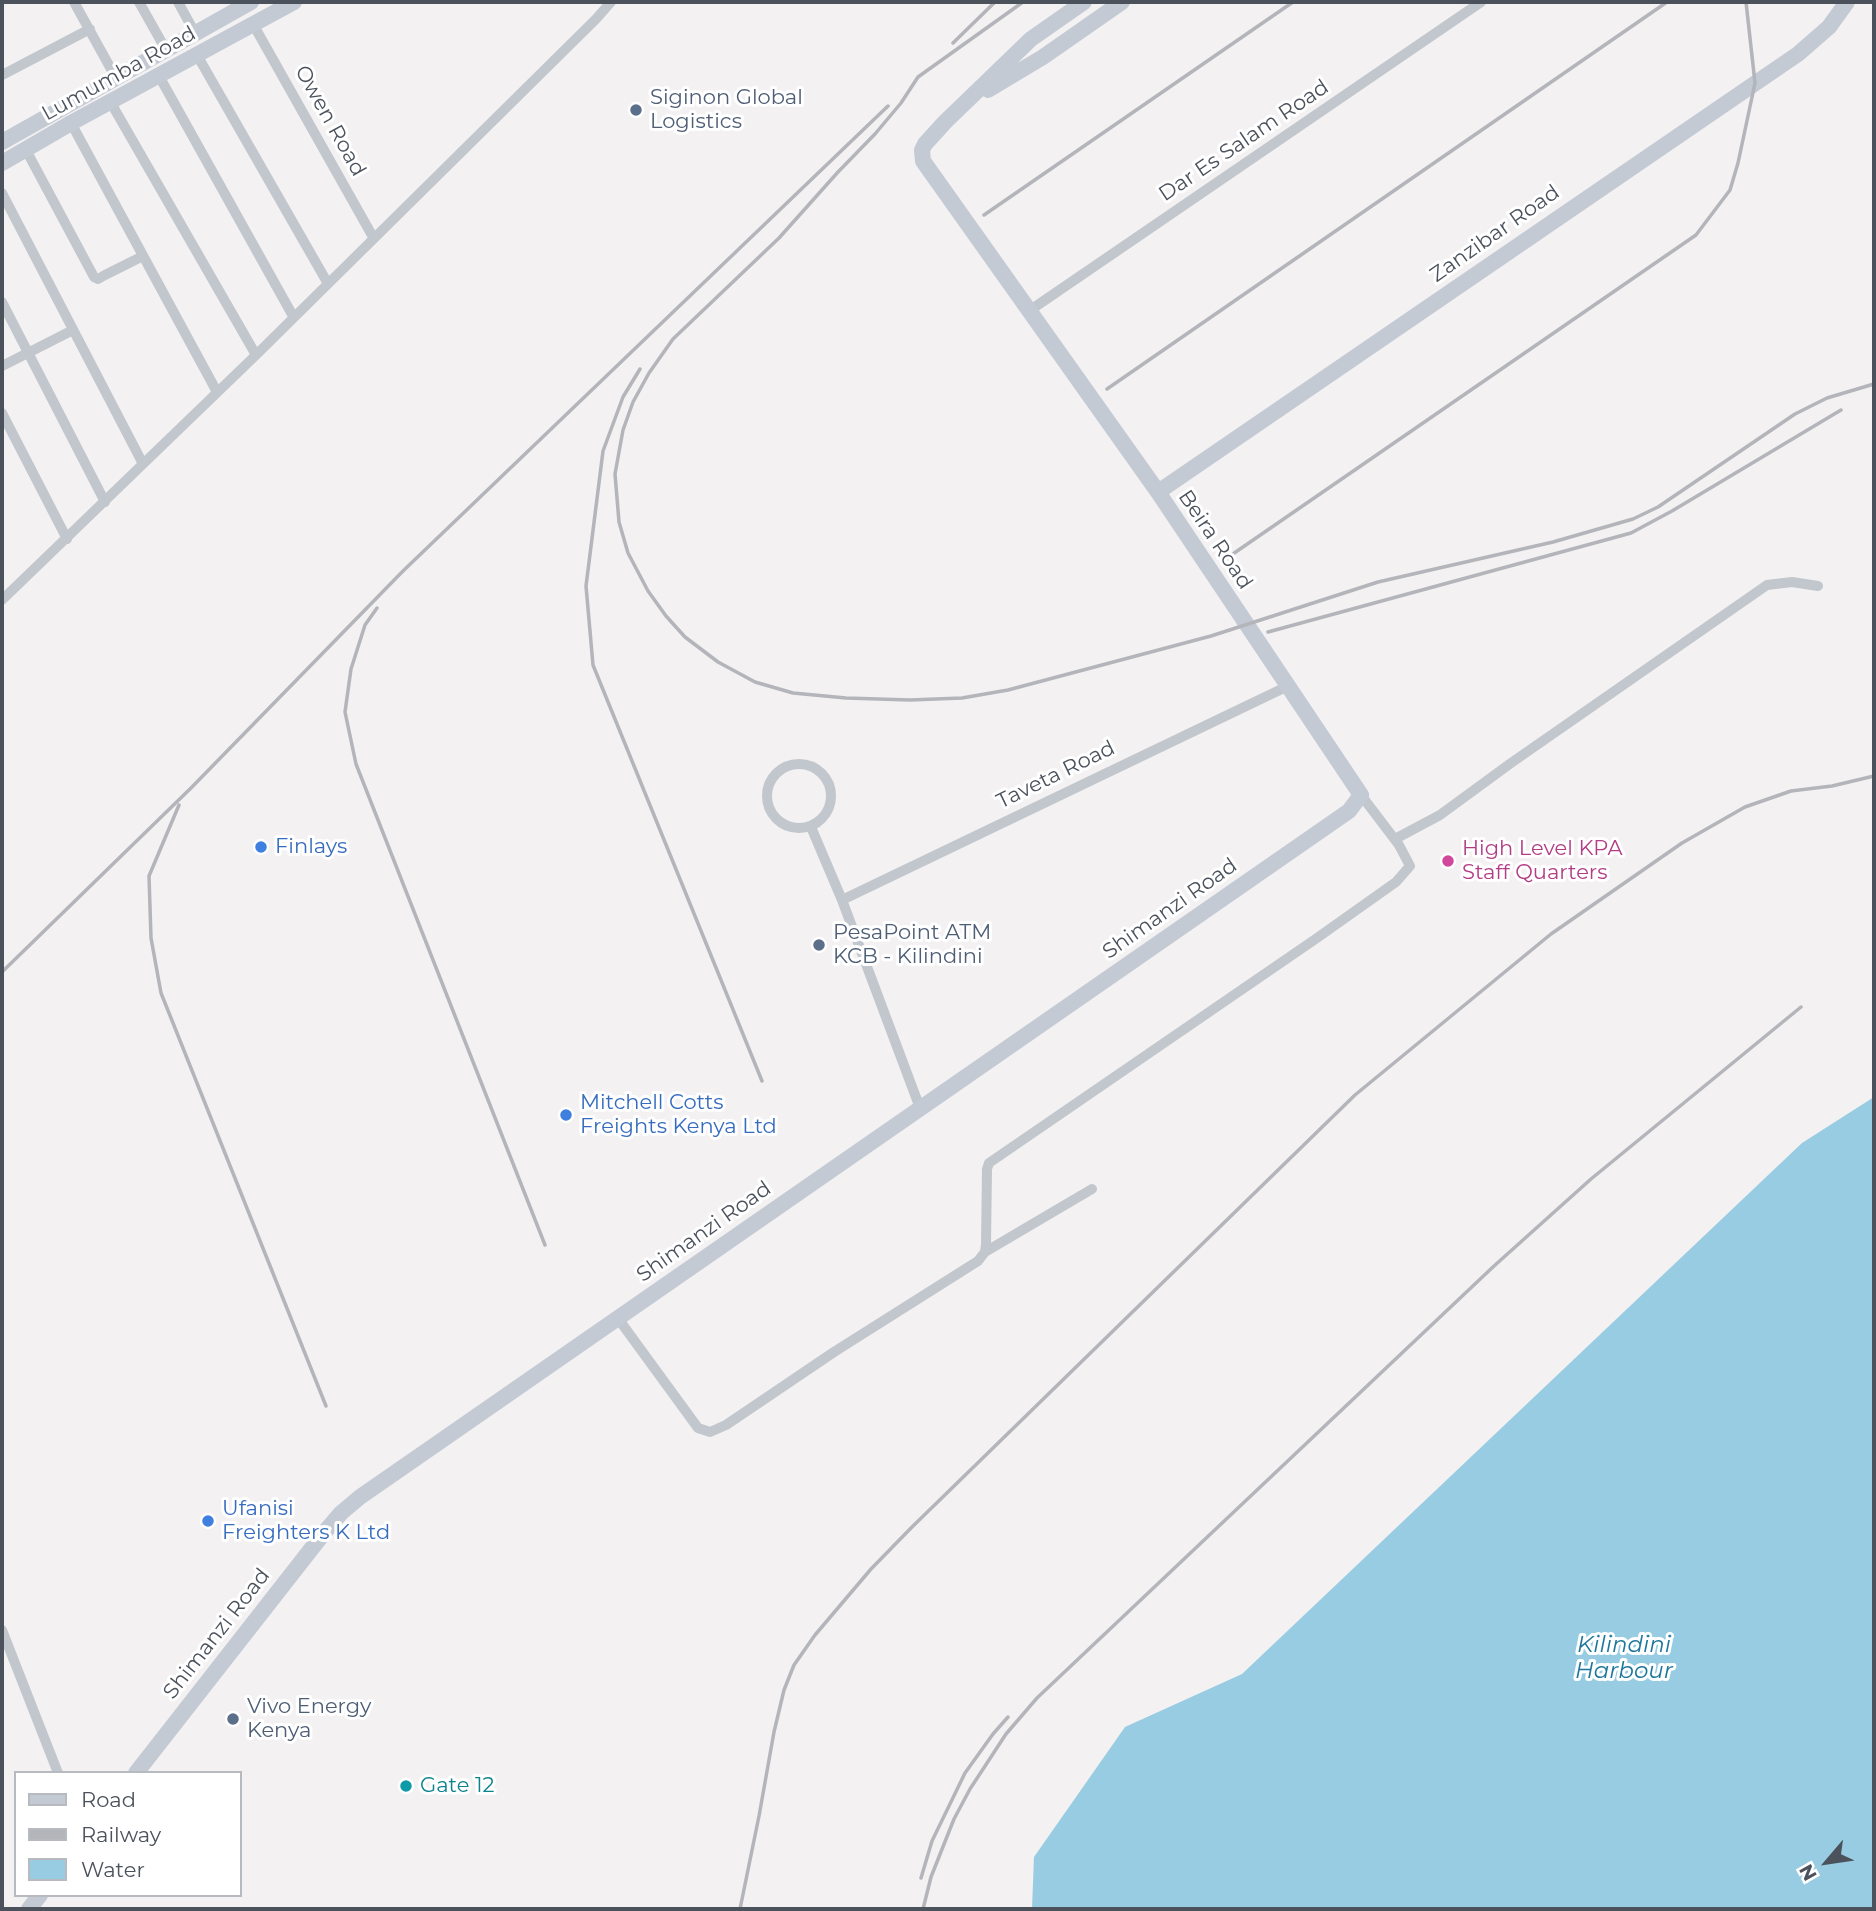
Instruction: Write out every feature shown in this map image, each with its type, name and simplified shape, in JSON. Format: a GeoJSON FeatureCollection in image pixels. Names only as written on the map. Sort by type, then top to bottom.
{"type":"FeatureCollection","features":[{"type":"Feature","properties":{"kind":"main road","name":"Lumumba Road"},"geometry":{"type":"LineString","coordinates":[[2,163],[293,2]]}},
{"type":"Feature","properties":{"kind":"main road"},"geometry":{"type":"LineString","coordinates":[[964,103],[1031,39],[1084,2]]}},
{"type":"Feature","properties":{"kind":"main road"},"geometry":{"type":"LineString","coordinates":[[964,103],[1044,57],[1122,2]]}},
{"type":"Feature","properties":{"kind":"main road","name":"Zanzibar Road"},"geometry":{"type":"LineString","coordinates":[[1158,492],[1798,54],[1829,27],[1847,2]]}},
{"type":"Feature","properties":{"kind":"main road","name":"Lumumba Road"},"geometry":{"type":"LineString","coordinates":[[2,142],[247,3]]}},
{"type":"Feature","properties":{"kind":"main road","name":"Beira Road"},"geometry":{"type":"LineString","coordinates":[[964,103],[925,144],[922,150],[923,161],[1158,492],[1361,796]]}},
{"type":"Feature","properties":{"kind":"main road","name":"Shimanzi Road"},"geometry":{"type":"LineString","coordinates":[[138,1771],[341,1513],[392,1473],[1349,811],[1361,796]]}},
{"type":"Feature","properties":{"kind":"street"},"geometry":{"type":"LineString","coordinates":[[74,2],[116,78]]}},
{"type":"Feature","properties":{"kind":"street"},"geometry":{"type":"LineString","coordinates":[[139,2],[166,50]]}},
{"type":"Feature","properties":{"kind":"street"},"geometry":{"type":"LineString","coordinates":[[178,2],[195,33]]}},
{"type":"Feature","properties":{"kind":"street"},"geometry":{"type":"LineString","coordinates":[[2,600],[105,502],[142,462],[256,355],[611,2]]}},
{"type":"Feature","properties":{"kind":"street","name":"Dar Es Salam Road"},"geometry":{"type":"LineString","coordinates":[[1029,312],[1481,2]]}},
{"type":"Feature","properties":{"kind":"street","name":"Owen Road"},"geometry":{"type":"LineString","coordinates":[[253,24],[373,237]]}},
{"type":"Feature","properties":{"kind":"street"},"geometry":{"type":"LineString","coordinates":[[2,75],[90,29]]}},
{"type":"Feature","properties":{"kind":"street"},"geometry":{"type":"LineString","coordinates":[[197,55],[327,282]]}},
{"type":"Feature","properties":{"kind":"street"},"geometry":{"type":"LineString","coordinates":[[159,76],[293,316]]}},
{"type":"Feature","properties":{"kind":"street"},"geometry":{"type":"LineString","coordinates":[[111,103],[256,355]]}},
{"type":"Feature","properties":{"kind":"street"},"geometry":{"type":"LineString","coordinates":[[71,123],[217,392]]}},
{"type":"Feature","properties":{"kind":"street"},"geometry":{"type":"LineString","coordinates":[[26,150],[94,278],[98,279],[143,256]]}},
{"type":"Feature","properties":{"kind":"street"},"geometry":{"type":"LineString","coordinates":[[2,193],[142,462]]}},
{"type":"Feature","properties":{"kind":"street"},"geometry":{"type":"LineString","coordinates":[[2,302],[105,502]]}},
{"type":"Feature","properties":{"kind":"street"},"geometry":{"type":"LineString","coordinates":[[2,366],[73,330]]}},
{"type":"Feature","properties":{"kind":"street"},"geometry":{"type":"LineString","coordinates":[[2,413],[67,539]]}},
{"type":"Feature","properties":{"kind":"street"},"geometry":{"type":"LineString","coordinates":[[1395,839],[1440,815],[1511,762],[1767,585],[1792,582],[1818,586]]}},
{"type":"Feature","properties":{"kind":"street","name":"Taveta Road"},"geometry":{"type":"LineString","coordinates":[[842,900],[1288,686]]}},
{"type":"Feature","properties":{"kind":"street"},"geometry":{"type":"LineString","coordinates":[[792,764],[813,767],[821,773],[831,792],[827,813],[811,827],[789,828],[780,823],[767,806],[768,784],[773,775],[792,764]]}},
{"type":"Feature","properties":{"kind":"street"},"geometry":{"type":"LineString","coordinates":[[985,1252],[989,1163],[1396,882],[1410,866],[1395,839],[1361,796]]}},
{"type":"Feature","properties":{"kind":"street"},"geometry":{"type":"LineString","coordinates":[[811,827],[842,900],[920,1108]]}},
{"type":"Feature","properties":{"kind":"street"},"geometry":{"type":"LineString","coordinates":[[617,1317],[698,1428],[710,1432],[718,1430],[834,1352],[972,1265],[985,1252],[1092,1189]]}},
{"type":"Feature","properties":{"kind":"street"},"geometry":{"type":"LineString","coordinates":[[2,1630],[57,1771]]}},
{"type":"Feature","properties":{"kind":"water","name":"Kilindini Harbour"},"geometry":{"type":"Polygon","coordinates":[[[1874,1097],[1874,1909],[1032,1909],[1034,1857],[1125,1727],[1242,1674],[1802,1143],[1874,1097]]]}},
{"type":"Feature","properties":{"kind":"railway"},"geometry":{"type":"LineString","coordinates":[[953,43],[995,2]]}},
{"type":"Feature","properties":{"kind":"railway"},"geometry":{"type":"LineString","coordinates":[[1023,2],[918,77],[875,134],[779,238],[673,339],[633,402],[623,430],[615,474],[619,522],[628,553],[648,591],[685,637],[718,662],[755,682],[793,693],[846,698],[962,698],[1008,690],[1211,636],[1378,582],[1553,542],[1633,519],[1658,507],[1795,414],[1827,398],[1874,384]]}},
{"type":"Feature","properties":{"kind":"railway"},"geometry":{"type":"LineString","coordinates":[[984,215],[1293,2]]}},
{"type":"Feature","properties":{"kind":"railway"},"geometry":{"type":"LineString","coordinates":[[1107,389],[1667,2]]}},
{"type":"Feature","properties":{"kind":"railway"},"geometry":{"type":"LineString","coordinates":[[1227,558],[1696,235],[1730,190],[1738,163],[1755,83],[1746,2]]}},
{"type":"Feature","properties":{"kind":"railway"},"geometry":{"type":"LineString","coordinates":[[2,972],[191,788],[403,571],[888,106]]}},
{"type":"Feature","properties":{"kind":"railway"},"geometry":{"type":"LineString","coordinates":[[640,369],[623,397],[603,451],[586,586],[593,665],[762,1081]]}},
{"type":"Feature","properties":{"kind":"railway"},"geometry":{"type":"LineString","coordinates":[[1268,632],[1631,533],[1841,410]]}},
{"type":"Feature","properties":{"kind":"railway"},"geometry":{"type":"LineString","coordinates":[[377,608],[365,625],[351,669],[345,712],[356,764],[545,1245]]}},
{"type":"Feature","properties":{"kind":"railway"},"geometry":{"type":"LineString","coordinates":[[740,1909],[774,1732],[784,1690],[794,1665],[815,1635],[871,1569],[912,1527],[1355,1095],[1551,934],[1682,843],[1745,807],[1791,791],[1832,786],[1874,776]]}},
{"type":"Feature","properties":{"kind":"railway"},"geometry":{"type":"LineString","coordinates":[[179,805],[149,876],[151,938],[161,993],[326,1406]]}},
{"type":"Feature","properties":{"kind":"railway"},"geometry":{"type":"LineString","coordinates":[[923,1909],[931,1877],[954,1819],[970,1789],[1006,1734],[1037,1698],[1494,1266],[1591,1179],[1801,1007]]}},
{"type":"Feature","properties":{"kind":"railway"},"geometry":{"type":"LineString","coordinates":[[921,1878],[932,1841],[965,1773],[1008,1717]]}},
{"type":"Feature","properties":{"kind":"place","name":"Siginon Global Logistics"},"geometry":{"type":"Point","coordinates":[636,110]}},
{"type":"Feature","properties":{"kind":"place","name":"Finlays"},"geometry":{"type":"Point","coordinates":[261,847]}},
{"type":"Feature","properties":{"kind":"place","name":"High Level KPA Staff Quarters"},"geometry":{"type":"Point","coordinates":[1448,861]}},
{"type":"Feature","properties":{"kind":"place","name":"PesaPoint ATM KCB - Kilindini"},"geometry":{"type":"Point","coordinates":[819,945]}},
{"type":"Feature","properties":{"kind":"place","name":"Mitchell Cotts Freights Kenya Ltd"},"geometry":{"type":"Point","coordinates":[566,1115]}},
{"type":"Feature","properties":{"kind":"place","name":"Ufanisi Freighters K Ltd"},"geometry":{"type":"Point","coordinates":[208,1521]}},
{"type":"Feature","properties":{"kind":"place","name":"Vivo Energy Kenya"},"geometry":{"type":"Point","coordinates":[233,1719]}},
{"type":"Feature","properties":{"kind":"place","name":"Gate 12"},"geometry":{"type":"Point","coordinates":[406,1786]}}]}
